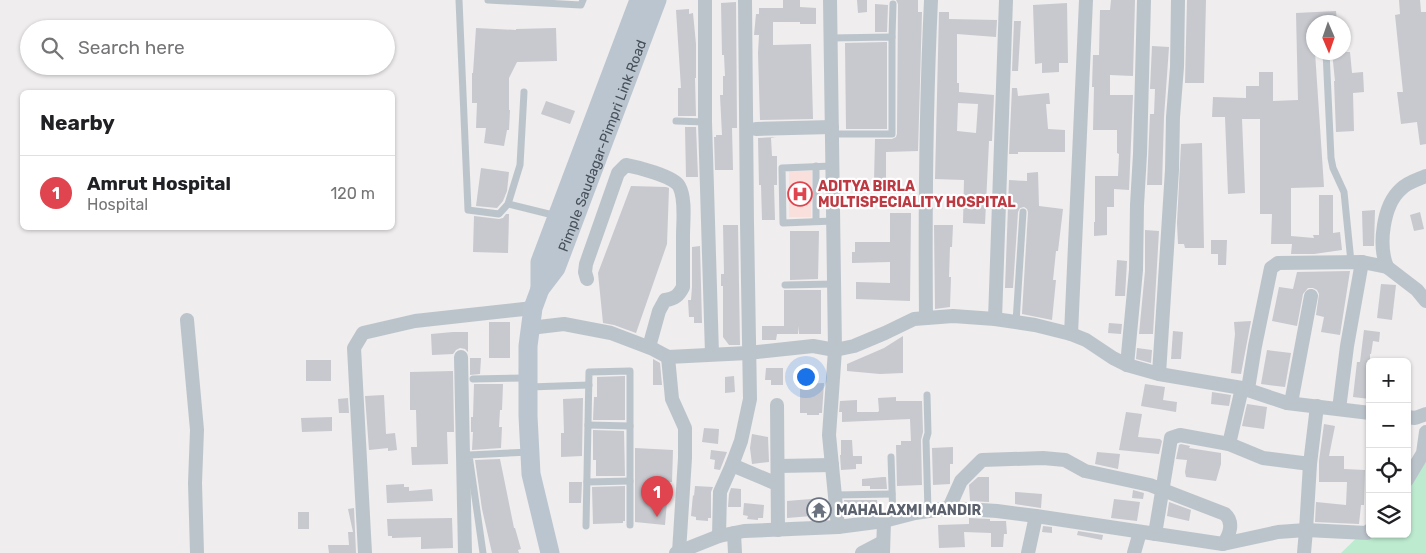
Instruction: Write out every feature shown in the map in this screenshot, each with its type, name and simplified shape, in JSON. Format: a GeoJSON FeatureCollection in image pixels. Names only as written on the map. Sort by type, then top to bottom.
{"type":"FeatureCollection","features":[{"type":"Feature","properties":{"kind":"street","name":"Pimple Saudagar-Pimpri Link Road"},"geometry":{"type":"LineString","coordinates":[[550,553],[531,474],[530,452],[528,346],[533,308],[540,288],[540,262],[639,0]]}},
{"type":"Feature","properties":{"kind":"street","name":"Pimple Saudagar-Pimpri Link Road"},"geometry":{"type":"LineString","coordinates":[[540,288],[556,268],[657,0]]}},
{"type":"Feature","properties":{"kind":"street"},"geometry":{"type":"LineString","coordinates":[[705,0],[705,122],[712,354]]}},
{"type":"Feature","properties":{"kind":"street"},"geometry":{"type":"LineString","coordinates":[[719,536],[720,492],[741,441],[750,399],[745,0]]}},
{"type":"Feature","properties":{"kind":"street"},"geometry":{"type":"LineString","coordinates":[[830,0],[835,350],[830,434],[838,527]]}},
{"type":"Feature","properties":{"kind":"street"},"geometry":{"type":"LineString","coordinates":[[926,318],[925,209],[931,0]]}},
{"type":"Feature","properties":{"kind":"street"},"geometry":{"type":"LineString","coordinates":[[995,319],[1006,0]]}},
{"type":"Feature","properties":{"kind":"street"},"geometry":{"type":"LineString","coordinates":[[1071,334],[1086,0]]}},
{"type":"Feature","properties":{"kind":"street"},"geometry":{"type":"LineString","coordinates":[[1128,365],[1136,270],[1144,0]]}},
{"type":"Feature","properties":{"kind":"street"},"geometry":{"type":"LineString","coordinates":[[1159,374],[1172,170],[1178,0]]}},
{"type":"Feature","properties":{"kind":"street"},"geometry":{"type":"LineString","coordinates":[[756,129],[832,130]]}},
{"type":"Feature","properties":{"kind":"street"},"geometry":{"type":"LineString","coordinates":[[587,279],[585,272],[586,264],[618,173],[626,165],[668,178],[678,184],[682,193],[683,209],[683,286],[680,294],[665,300],[659,311],[649,347]]}},
{"type":"Feature","properties":{"kind":"street"},"geometry":{"type":"LineString","coordinates":[[1386,267],[1383,254],[1384,229],[1390,205],[1396,194],[1403,187],[1426,176]]}},
{"type":"Feature","properties":{"kind":"street"},"geometry":{"type":"LineString","coordinates":[[1339,410],[1356,262]]}},
{"type":"Feature","properties":{"kind":"street"},"geometry":{"type":"LineString","coordinates":[[1229,444],[1245,389],[1273,265],[1278,263],[1356,262],[1386,267],[1417,290],[1426,301]]}},
{"type":"Feature","properties":{"kind":"street"},"geometry":{"type":"LineString","coordinates":[[1291,403],[1312,296]]}},
{"type":"Feature","properties":{"kind":"street"},"geometry":{"type":"LineString","coordinates":[[365,553],[354,348],[363,333],[414,321],[533,308]]}},
{"type":"Feature","properties":{"kind":"street"},"geometry":{"type":"LineString","coordinates":[[530,328],[564,324],[611,333],[649,347],[668,357],[748,353],[813,346],[835,350],[862,343],[914,319],[953,316],[995,319],[1035,325],[1071,334],[1086,340],[1113,358],[1128,365],[1159,374],[1245,389],[1291,403],[1366,413]]}},
{"type":"Feature","properties":{"kind":"street"},"geometry":{"type":"LineString","coordinates":[[187,320],[197,430],[195,483],[197,553]]}},
{"type":"Feature","properties":{"kind":"street"},"geometry":{"type":"LineString","coordinates":[[461,357],[465,553]]}},
{"type":"Feature","properties":{"kind":"street"},"geometry":{"type":"LineString","coordinates":[[668,357],[672,399],[685,428],[685,458],[677,552],[719,536],[734,533],[838,527],[950,508],[1036,516],[1223,544],[1278,532],[1306,530],[1366,533]]}},
{"type":"Feature","properties":{"kind":"street"},"geometry":{"type":"LineString","coordinates":[[777,405],[778,530]]}},
{"type":"Feature","properties":{"kind":"street"},"geometry":{"type":"LineString","coordinates":[[1304,553],[1316,406]]}},
{"type":"Feature","properties":{"kind":"street"},"geometry":{"type":"LineString","coordinates":[[1411,418],[1426,414]]}},
{"type":"Feature","properties":{"kind":"street"},"geometry":{"type":"LineString","coordinates":[[1411,473],[1423,453],[1426,432]]}},
{"type":"Feature","properties":{"kind":"street"},"geometry":{"type":"LineString","coordinates":[[1134,553],[1147,533],[1162,489],[1171,438],[1180,435],[1229,444],[1263,458],[1310,464]]}},
{"type":"Feature","properties":{"kind":"street"},"geometry":{"type":"LineString","coordinates":[[950,508],[961,481],[982,460],[1043,458],[1065,460],[1085,471],[1150,484],[1219,512],[1229,518],[1230,523],[1228,537],[1223,544]]}},
{"type":"Feature","properties":{"kind":"street"},"geometry":{"type":"LineString","coordinates":[[732,465],[777,484]]}},
{"type":"Feature","properties":{"kind":"street"},"geometry":{"type":"LineString","coordinates":[[778,466],[832,465]]}},
{"type":"Feature","properties":{"kind":"street"},"geometry":{"type":"LineString","coordinates":[[1028,553],[1036,516]]}},
{"type":"Feature","properties":{"kind":"street"},"geometry":{"type":"LineString","coordinates":[[862,553],[883,547],[888,520]]}},
{"type":"Feature","properties":{"kind":"street"},"geometry":{"type":"LineString","coordinates":[[734,533],[735,553]]}},
{"type":"Feature","properties":{"kind":"lane"},"geometry":{"type":"LineString","coordinates":[[459,0],[468,210],[499,214],[508,204],[520,165],[524,92]]}},
{"type":"Feature","properties":{"kind":"lane"},"geometry":{"type":"LineString","coordinates":[[488,0],[581,5],[583,0]]}},
{"type":"Feature","properties":{"kind":"lane"},"geometry":{"type":"LineString","coordinates":[[832,130],[892,134],[893,4]]}},
{"type":"Feature","properties":{"kind":"lane"},"geometry":{"type":"LineString","coordinates":[[830,38],[892,37]]}},
{"type":"Feature","properties":{"kind":"lane"},"geometry":{"type":"LineString","coordinates":[[1326,60],[1331,158],[1333,168],[1344,192],[1356,262]]}},
{"type":"Feature","properties":{"kind":"lane"},"geometry":{"type":"LineString","coordinates":[[676,122],[705,122]]}},
{"type":"Feature","properties":{"kind":"lane"},"geometry":{"type":"LineString","coordinates":[[816,166],[816,221]]}},
{"type":"Feature","properties":{"kind":"lane"},"geometry":{"type":"LineString","coordinates":[[832,166],[782,168],[783,223],[833,221]]}},
{"type":"Feature","properties":{"kind":"lane"},"geometry":{"type":"LineString","coordinates":[[508,204],[557,216]]}},
{"type":"Feature","properties":{"kind":"lane"},"geometry":{"type":"LineString","coordinates":[[1016,322],[1023,212]]}},
{"type":"Feature","properties":{"kind":"lane"},"geometry":{"type":"LineString","coordinates":[[785,285],[834,284]]}},
{"type":"Feature","properties":{"kind":"lane"},"geometry":{"type":"LineString","coordinates":[[586,526],[589,372],[630,371],[630,525]]}},
{"type":"Feature","properties":{"kind":"lane"},"geometry":{"type":"LineString","coordinates":[[473,379],[589,385]]}},
{"type":"Feature","properties":{"kind":"lane"},"geometry":{"type":"LineString","coordinates":[[927,395],[928,511]]}},
{"type":"Feature","properties":{"kind":"lane"},"geometry":{"type":"LineString","coordinates":[[588,425],[630,426]]}},
{"type":"Feature","properties":{"kind":"lane"},"geometry":{"type":"LineString","coordinates":[[483,553],[469,455],[530,452]]}},
{"type":"Feature","properties":{"kind":"lane"},"geometry":{"type":"LineString","coordinates":[[888,520],[892,494],[891,457]]}},
{"type":"Feature","properties":{"kind":"lane"},"geometry":{"type":"LineString","coordinates":[[587,482],[630,482]]}},
{"type":"Feature","properties":{"kind":"lane"},"geometry":{"type":"LineString","coordinates":[[835,495],[892,494]]}},
{"type":"Feature","properties":{"kind":"shaded area","name":"ADITYA BIRLA MULTISPECIALITY HOSPITAL"},"geometry":{"type":"Polygon","coordinates":[[[789,171],[812,171],[811,217],[789,217],[789,171]]]}},
{"type":"Feature","properties":{"kind":"green space"},"geometry":{"type":"Polygon","coordinates":[[[1426,448],[1426,553],[1341,553],[1366,529],[1366,538],[1411,538],[1411,472],[1426,448]]]}},
{"type":"Feature","properties":{"kind":"building"},"geometry":{"type":"Polygon","coordinates":[[[783,0],[800,0],[800,7],[816,8],[816,24],[773,22],[773,45],[811,44],[813,119],[760,120],[759,35],[754,35],[756,14],[759,14],[759,8],[783,8],[783,0]]]}},
{"type":"Feature","properties":{"kind":"building"},"geometry":{"type":"Polygon","coordinates":[[[857,0],[867,0],[867,12],[858,13],[857,0]]]}},
{"type":"Feature","properties":{"kind":"building"},"geometry":{"type":"Polygon","coordinates":[[[896,0],[918,0],[918,12],[922,12],[918,151],[886,152],[886,181],[874,181],[875,139],[892,139],[897,134],[898,4],[896,0]]]}},
{"type":"Feature","properties":{"kind":"building"},"geometry":{"type":"Polygon","coordinates":[[[1111,0],[1135,0],[1133,76],[1110,75],[1110,95],[1133,95],[1129,190],[1114,189],[1114,207],[1107,207],[1107,235],[1094,236],[1095,176],[1118,176],[1117,130],[1093,130],[1093,55],[1099,55],[1100,10],[1110,10],[1111,0]]]}},
{"type":"Feature","properties":{"kind":"building"},"geometry":{"type":"Polygon","coordinates":[[[1187,0],[1206,0],[1204,83],[1185,83],[1187,0]]]}},
{"type":"Feature","properties":{"kind":"building"},"geometry":{"type":"Polygon","coordinates":[[[1399,0],[1420,0],[1421,12],[1426,12],[1426,144],[1420,145],[1417,122],[1401,124],[1397,92],[1403,92],[1395,15],[1400,14],[1399,0]]]}},
{"type":"Feature","properties":{"kind":"building"},"geometry":{"type":"Polygon","coordinates":[[[736,2],[737,128],[732,128],[733,170],[715,170],[714,137],[722,135],[720,95],[723,95],[723,76],[725,76],[724,55],[722,55],[721,3],[736,2]]]}},
{"type":"Feature","properties":{"kind":"building"},"geometry":{"type":"Polygon","coordinates":[[[1067,3],[1068,63],[1059,63],[1059,72],[1042,73],[1042,63],[1035,64],[1033,5],[1067,3]]]}},
{"type":"Feature","properties":{"kind":"building"},"geometry":{"type":"Polygon","coordinates":[[[875,4],[888,5],[887,32],[875,32],[875,4]]]}},
{"type":"Feature","properties":{"kind":"building"},"geometry":{"type":"Polygon","coordinates":[[[689,9],[689,14],[693,13],[696,44],[696,116],[678,116],[678,88],[681,88],[676,10],[689,9]]]}},
{"type":"Feature","properties":{"kind":"building"},"geometry":{"type":"Polygon","coordinates":[[[1336,11],[1336,15],[1306,15],[1306,60],[1316,60],[1324,187],[1291,188],[1291,236],[1314,238],[1313,235],[1319,235],[1319,195],[1333,195],[1333,233],[1340,232],[1342,250],[1314,254],[1291,254],[1292,244],[1271,244],[1272,214],[1260,214],[1260,119],[1242,119],[1245,193],[1228,194],[1225,117],[1212,117],[1213,97],[1246,98],[1246,86],[1259,86],[1259,72],[1273,72],[1273,101],[1298,100],[1296,13],[1336,11]]]}},
{"type":"Feature","properties":{"kind":"building"},"geometry":{"type":"Polygon","coordinates":[[[939,12],[949,12],[949,19],[997,20],[996,37],[957,34],[957,83],[959,83],[959,92],[994,95],[992,141],[989,141],[985,224],[963,223],[964,180],[935,179],[939,12]],[[958,103],[957,131],[976,133],[978,104],[958,103]]]}},
{"type":"Feature","properties":{"kind":"building"},"geometry":{"type":"Polygon","coordinates":[[[1014,21],[1021,21],[1018,71],[1012,71],[1014,21]]]}},
{"type":"Feature","properties":{"kind":"building"},"geometry":{"type":"Polygon","coordinates":[[[476,28],[516,30],[556,28],[557,61],[517,62],[509,78],[509,130],[507,130],[504,146],[484,143],[486,128],[476,128],[477,103],[472,103],[472,73],[476,28]]]}},
{"type":"Feature","properties":{"kind":"building"},"geometry":{"type":"Polygon","coordinates":[[[887,42],[887,129],[846,129],[845,43],[887,42]]]}},
{"type":"Feature","properties":{"kind":"building"},"geometry":{"type":"Polygon","coordinates":[[[1152,46],[1169,47],[1162,185],[1147,185],[1150,114],[1154,114],[1155,89],[1150,89],[1152,46]]]}},
{"type":"Feature","properties":{"kind":"building"},"geometry":{"type":"Polygon","coordinates":[[[1333,60],[1351,60],[1352,73],[1363,72],[1364,92],[1353,93],[1354,131],[1336,132],[1333,60]]]}},
{"type":"Feature","properties":{"kind":"building"},"geometry":{"type":"Polygon","coordinates":[[[1012,88],[1017,88],[1018,96],[1049,93],[1050,104],[1046,104],[1048,129],[1065,130],[1065,152],[1018,152],[1018,154],[1009,154],[1012,88]]]}},
{"type":"Feature","properties":{"kind":"building"},"geometry":{"type":"Polygon","coordinates":[[[546,101],[575,111],[570,124],[541,114],[546,101]]]}},
{"type":"Feature","properties":{"kind":"building"},"geometry":{"type":"Polygon","coordinates":[[[685,127],[696,127],[698,177],[686,177],[685,127]]]}},
{"type":"Feature","properties":{"kind":"building"},"geometry":{"type":"Polygon","coordinates":[[[776,137],[771,138],[772,156],[777,156],[777,185],[774,185],[775,220],[762,220],[758,138],[776,137]]]}},
{"type":"Feature","properties":{"kind":"building"},"geometry":{"type":"Polygon","coordinates":[[[1202,143],[1204,248],[1185,248],[1184,244],[1178,244],[1177,223],[1181,144],[1202,143]]]}},
{"type":"Feature","properties":{"kind":"building"},"geometry":{"type":"Polygon","coordinates":[[[481,168],[509,172],[507,191],[503,201],[497,208],[476,206],[481,168]]]}},
{"type":"Feature","properties":{"kind":"building"},"geometry":{"type":"Polygon","coordinates":[[[1038,172],[1039,206],[1063,209],[1053,280],[1056,280],[1052,320],[1022,314],[1028,212],[1024,207],[1020,208],[1018,212],[1013,288],[1005,288],[1009,180],[1027,181],[1027,173],[1038,172]]]}},
{"type":"Feature","properties":{"kind":"building"},"geometry":{"type":"Polygon","coordinates":[[[631,186],[669,188],[667,244],[636,333],[603,323],[598,273],[631,186]]]}},
{"type":"Feature","properties":{"kind":"building"},"geometry":{"type":"Polygon","coordinates":[[[1375,210],[1374,246],[1363,246],[1362,211],[1375,210]]]}},
{"type":"Feature","properties":{"kind":"building"},"geometry":{"type":"Polygon","coordinates":[[[1420,212],[1424,229],[1414,231],[1410,215],[1420,212]]]}},
{"type":"Feature","properties":{"kind":"building"},"geometry":{"type":"Polygon","coordinates":[[[890,213],[911,213],[910,301],[856,299],[856,282],[890,283],[890,262],[852,263],[852,252],[855,252],[855,242],[890,242],[890,213]]]}},
{"type":"Feature","properties":{"kind":"building"},"geometry":{"type":"Polygon","coordinates":[[[506,214],[509,214],[508,253],[473,252],[474,216],[499,219],[503,218],[506,214]]]}},
{"type":"Feature","properties":{"kind":"building"},"geometry":{"type":"Polygon","coordinates":[[[723,225],[738,225],[740,345],[729,345],[723,337],[723,286],[721,286],[721,274],[724,274],[723,225]]]}},
{"type":"Feature","properties":{"kind":"building"},"geometry":{"type":"Polygon","coordinates":[[[934,225],[953,225],[952,247],[950,247],[950,307],[935,309],[934,225]]]}},
{"type":"Feature","properties":{"kind":"building"},"geometry":{"type":"Polygon","coordinates":[[[1145,230],[1159,231],[1153,334],[1139,334],[1145,271],[1145,230]]]}},
{"type":"Feature","properties":{"kind":"building"},"geometry":{"type":"Polygon","coordinates":[[[790,231],[819,231],[818,279],[790,280],[790,231]]]}},
{"type":"Feature","properties":{"kind":"building"},"geometry":{"type":"Polygon","coordinates":[[[1211,240],[1227,240],[1226,265],[1218,265],[1218,254],[1211,254],[1211,240]]]}},
{"type":"Feature","properties":{"kind":"building"},"geometry":{"type":"Polygon","coordinates":[[[700,246],[702,323],[694,323],[694,317],[689,317],[688,300],[691,300],[692,287],[692,247],[700,246]]]}},
{"type":"Feature","properties":{"kind":"building"},"geometry":{"type":"Polygon","coordinates":[[[1117,260],[1127,261],[1125,296],[1115,296],[1117,260]]]}},
{"type":"Feature","properties":{"kind":"building"},"geometry":{"type":"Polygon","coordinates":[[[1350,271],[1340,335],[1321,332],[1324,317],[1316,315],[1319,294],[1313,288],[1308,288],[1303,294],[1297,326],[1272,321],[1279,287],[1293,289],[1297,272],[1350,271]]]}},
{"type":"Feature","properties":{"kind":"building"},"geometry":{"type":"Polygon","coordinates":[[[1381,284],[1396,285],[1392,320],[1377,318],[1381,284]]]}},
{"type":"Feature","properties":{"kind":"building"},"geometry":{"type":"Polygon","coordinates":[[[784,290],[821,290],[821,334],[799,334],[798,326],[798,334],[777,334],[776,340],[762,340],[762,326],[784,326],[784,290]]]}},
{"type":"Feature","properties":{"kind":"building"},"geometry":{"type":"Polygon","coordinates":[[[1251,321],[1241,374],[1231,373],[1235,334],[1234,322],[1251,321]]]}},
{"type":"Feature","properties":{"kind":"building"},"geometry":{"type":"Polygon","coordinates":[[[489,322],[510,322],[510,358],[489,358],[489,322]]]}},
{"type":"Feature","properties":{"kind":"building"},"geometry":{"type":"Polygon","coordinates":[[[1109,323],[1122,324],[1121,334],[1108,333],[1109,323]]]}},
{"type":"Feature","properties":{"kind":"building"},"geometry":{"type":"Polygon","coordinates":[[[1364,330],[1380,332],[1379,342],[1373,341],[1370,358],[1366,358],[1366,399],[1353,397],[1357,362],[1360,362],[1364,330]]]}},
{"type":"Feature","properties":{"kind":"building"},"geometry":{"type":"Polygon","coordinates":[[[1173,331],[1183,332],[1181,359],[1171,359],[1173,331]]]}},
{"type":"Feature","properties":{"kind":"building"},"geometry":{"type":"Polygon","coordinates":[[[468,332],[468,352],[460,348],[453,354],[432,355],[431,334],[468,332]]]}},
{"type":"Feature","properties":{"kind":"building"},"geometry":{"type":"Polygon","coordinates":[[[903,336],[903,373],[880,374],[847,371],[847,364],[884,348],[903,336]]]}},
{"type":"Feature","properties":{"kind":"building"},"geometry":{"type":"Polygon","coordinates":[[[1137,348],[1152,350],[1151,363],[1136,359],[1137,348]]]}},
{"type":"Feature","properties":{"kind":"building"},"geometry":{"type":"Polygon","coordinates":[[[1267,350],[1291,353],[1285,387],[1261,384],[1267,350]]]}},
{"type":"Feature","properties":{"kind":"building"},"geometry":{"type":"Polygon","coordinates":[[[470,358],[481,358],[480,374],[470,375],[470,358]]]}},
{"type":"Feature","properties":{"kind":"building"},"geometry":{"type":"Polygon","coordinates":[[[653,359],[660,363],[662,385],[653,385],[653,359]]]}},
{"type":"Feature","properties":{"kind":"building"},"geometry":{"type":"Polygon","coordinates":[[[306,360],[331,360],[331,381],[306,381],[306,360]]]}},
{"type":"Feature","properties":{"kind":"building"},"geometry":{"type":"Polygon","coordinates":[[[766,368],[783,368],[783,385],[771,385],[771,380],[765,380],[766,368]]]}},
{"type":"Feature","properties":{"kind":"building"},"geometry":{"type":"Polygon","coordinates":[[[453,371],[454,432],[447,432],[448,464],[412,465],[411,447],[417,447],[416,410],[410,410],[410,372],[453,371]]]}},
{"type":"Feature","properties":{"kind":"building"},"geometry":{"type":"Polygon","coordinates":[[[625,376],[625,420],[593,420],[594,397],[597,397],[597,377],[625,376]]]}},
{"type":"Feature","properties":{"kind":"building"},"geometry":{"type":"Polygon","coordinates":[[[734,376],[735,392],[725,393],[725,377],[734,376]]]}},
{"type":"Feature","properties":{"kind":"building"},"geometry":{"type":"Polygon","coordinates":[[[824,383],[822,413],[819,413],[819,415],[807,415],[807,413],[800,413],[800,384],[824,383]]]}},
{"type":"Feature","properties":{"kind":"building"},"geometry":{"type":"Polygon","coordinates":[[[474,384],[503,384],[499,427],[502,427],[501,448],[472,450],[473,432],[471,432],[471,417],[473,417],[474,384]]]}},
{"type":"Feature","properties":{"kind":"building"},"geometry":{"type":"Polygon","coordinates":[[[1145,384],[1165,387],[1163,400],[1177,402],[1176,412],[1141,406],[1145,384]]]}},
{"type":"Feature","properties":{"kind":"building"},"geometry":{"type":"Polygon","coordinates":[[[1212,392],[1231,395],[1229,406],[1211,404],[1212,392]]]}},
{"type":"Feature","properties":{"kind":"building"},"geometry":{"type":"Polygon","coordinates":[[[384,395],[386,434],[395,433],[397,450],[388,451],[388,448],[369,450],[365,396],[384,395]]]}},
{"type":"Feature","properties":{"kind":"building"},"geometry":{"type":"Polygon","coordinates":[[[896,397],[896,401],[922,401],[922,485],[897,486],[896,445],[901,445],[901,441],[911,441],[910,419],[842,422],[842,412],[839,412],[840,401],[857,400],[857,412],[878,412],[878,398],[896,397]]]}},
{"type":"Feature","properties":{"kind":"building"},"geometry":{"type":"Polygon","coordinates":[[[348,398],[349,413],[339,413],[338,399],[348,398]]]}},
{"type":"Feature","properties":{"kind":"building"},"geometry":{"type":"Polygon","coordinates":[[[583,398],[582,456],[561,457],[561,433],[564,433],[563,399],[583,398]]]}},
{"type":"Feature","properties":{"kind":"building"},"geometry":{"type":"Polygon","coordinates":[[[1247,404],[1267,407],[1264,429],[1242,426],[1247,404]]]}},
{"type":"Feature","properties":{"kind":"building"},"geometry":{"type":"Polygon","coordinates":[[[1126,412],[1142,414],[1138,437],[1160,439],[1162,441],[1159,454],[1119,450],[1126,412]]]}},
{"type":"Feature","properties":{"kind":"building"},"geometry":{"type":"Polygon","coordinates":[[[332,417],[332,431],[302,432],[301,418],[332,417]]]}},
{"type":"Feature","properties":{"kind":"building"},"geometry":{"type":"Polygon","coordinates":[[[1324,424],[1335,426],[1329,456],[1344,456],[1344,469],[1365,470],[1364,505],[1361,505],[1359,524],[1315,522],[1316,502],[1346,505],[1347,482],[1319,482],[1319,461],[1324,424]]]}},
{"type":"Feature","properties":{"kind":"building"},"geometry":{"type":"Polygon","coordinates":[[[704,428],[719,429],[718,444],[702,442],[704,428]]]}},
{"type":"Feature","properties":{"kind":"building"},"geometry":{"type":"Polygon","coordinates":[[[593,430],[624,431],[625,476],[596,476],[596,460],[593,460],[593,430]]]}},
{"type":"Feature","properties":{"kind":"building"},"geometry":{"type":"Polygon","coordinates":[[[752,434],[768,437],[769,462],[752,464],[750,448],[752,434]]]}},
{"type":"Feature","properties":{"kind":"building"},"geometry":{"type":"Polygon","coordinates":[[[841,440],[852,440],[853,456],[862,456],[862,464],[856,464],[856,469],[841,470],[841,440]]]}},
{"type":"Feature","properties":{"kind":"building"},"geometry":{"type":"Polygon","coordinates":[[[1179,445],[1190,446],[1189,448],[1221,453],[1221,464],[1216,481],[1186,477],[1187,460],[1176,459],[1179,445]]]}},
{"type":"Feature","properties":{"kind":"building"},"geometry":{"type":"Polygon","coordinates":[[[953,447],[953,464],[950,464],[950,484],[933,485],[932,448],[953,447]]]}},
{"type":"Feature","properties":{"kind":"building"},"geometry":{"type":"Polygon","coordinates":[[[635,448],[673,450],[672,482],[669,482],[669,501],[667,501],[665,525],[635,522],[635,448]]]}},
{"type":"Feature","properties":{"kind":"building"},"geometry":{"type":"Polygon","coordinates":[[[711,450],[727,452],[720,470],[714,469],[715,460],[710,459],[711,450]]]}},
{"type":"Feature","properties":{"kind":"building"},"geometry":{"type":"Polygon","coordinates":[[[1097,452],[1120,454],[1118,469],[1095,464],[1097,452]]]}},
{"type":"Feature","properties":{"kind":"building"},"geometry":{"type":"Polygon","coordinates":[[[500,459],[514,528],[521,549],[518,550],[519,553],[492,553],[482,509],[475,460],[500,459]]]}},
{"type":"Feature","properties":{"kind":"building"},"geometry":{"type":"Polygon","coordinates":[[[886,477],[887,489],[870,489],[870,486],[862,486],[862,479],[886,477]]]}},
{"type":"Feature","properties":{"kind":"building"},"geometry":{"type":"Polygon","coordinates":[[[978,477],[989,477],[989,502],[970,501],[969,485],[978,477]]]}},
{"type":"Feature","properties":{"kind":"building"},"geometry":{"type":"Polygon","coordinates":[[[569,482],[582,482],[581,503],[569,503],[569,482]]]}},
{"type":"Feature","properties":{"kind":"building"},"geometry":{"type":"Polygon","coordinates":[[[404,484],[404,487],[409,487],[409,491],[432,489],[433,501],[387,503],[386,485],[404,484]]]}},
{"type":"Feature","properties":{"kind":"building"},"geometry":{"type":"Polygon","coordinates":[[[625,486],[625,521],[623,523],[593,524],[592,487],[625,486]]]}},
{"type":"Feature","properties":{"kind":"building"},"geometry":{"type":"Polygon","coordinates":[[[695,486],[713,487],[711,492],[711,518],[708,518],[708,521],[696,520],[696,517],[691,516],[695,486]]]}},
{"type":"Feature","properties":{"kind":"building"},"geometry":{"type":"Polygon","coordinates":[[[731,488],[741,489],[741,507],[728,507],[731,488]]]}},
{"type":"Feature","properties":{"kind":"building"},"geometry":{"type":"Polygon","coordinates":[[[1133,490],[1144,493],[1143,499],[1132,498],[1133,490]]]}},
{"type":"Feature","properties":{"kind":"building"},"geometry":{"type":"Polygon","coordinates":[[[1015,492],[1042,494],[1041,508],[1015,504],[1015,492]]]}},
{"type":"Feature","properties":{"kind":"building"},"geometry":{"type":"Polygon","coordinates":[[[823,498],[824,515],[787,518],[787,501],[823,498]]]}},
{"type":"Feature","properties":{"kind":"building"},"geometry":{"type":"Polygon","coordinates":[[[1114,499],[1140,502],[1137,521],[1111,518],[1114,499]]]}},
{"type":"Feature","properties":{"kind":"building"},"geometry":{"type":"Polygon","coordinates":[[[844,500],[877,500],[878,512],[846,514],[844,500]]]}},
{"type":"Feature","properties":{"kind":"building"},"geometry":{"type":"Polygon","coordinates":[[[1169,502],[1191,510],[1189,521],[1167,516],[1169,502]]]}},
{"type":"Feature","properties":{"kind":"building"},"geometry":{"type":"Polygon","coordinates":[[[744,503],[764,505],[763,518],[758,518],[758,520],[747,519],[748,516],[743,515],[744,503]]]}},
{"type":"Feature","properties":{"kind":"building"},"geometry":{"type":"Polygon","coordinates":[[[354,508],[356,553],[329,553],[328,545],[349,545],[348,532],[353,532],[348,509],[354,508]]]}},
{"type":"Feature","properties":{"kind":"building"},"geometry":{"type":"Polygon","coordinates":[[[298,512],[309,512],[309,529],[298,529],[298,512]]]}},
{"type":"Feature","properties":{"kind":"building"},"geometry":{"type":"Polygon","coordinates":[[[452,518],[453,548],[421,549],[421,537],[392,538],[392,536],[388,536],[387,519],[452,518]]]}},
{"type":"Feature","properties":{"kind":"building"},"geometry":{"type":"Polygon","coordinates":[[[969,518],[1006,521],[1007,534],[1004,534],[1003,547],[991,547],[991,533],[964,532],[965,547],[939,548],[938,525],[969,524],[969,518]]]}},
{"type":"Feature","properties":{"kind":"building"},"geometry":{"type":"Polygon","coordinates":[[[1043,526],[1052,527],[1052,533],[1042,532],[1043,526]]]}},
{"type":"Feature","properties":{"kind":"building"},"geometry":{"type":"Polygon","coordinates":[[[1078,531],[1103,535],[1102,540],[1077,535],[1078,531]]]}},
{"type":"Feature","properties":{"kind":"place","name":"ADITYA BIRLA MULTISPECIALITY HOSPITAL"},"geometry":{"type":"Point","coordinates":[800,194]}},
{"type":"Feature","properties":{"kind":"place","name":"MAHALAXMI MANDIR"},"geometry":{"type":"Point","coordinates":[819,510]}},
{"type":"Feature","properties":{"kind":"place","name":"Amrut Hospital"},"geometry":{"type":"Point","coordinates":[657,517]}}]}
